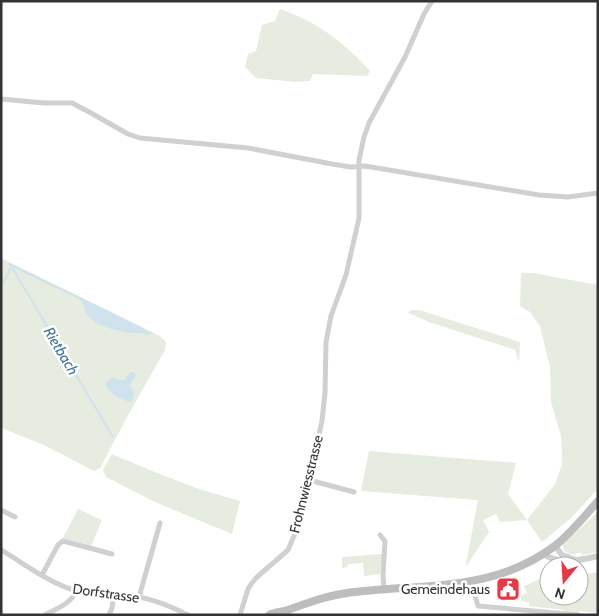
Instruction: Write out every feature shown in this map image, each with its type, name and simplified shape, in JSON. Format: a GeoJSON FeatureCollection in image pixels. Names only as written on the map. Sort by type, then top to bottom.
{"type":"FeatureCollection","features":[{"type":"Feature","properties":{"kind":"main road"},"geometry":{"type":"LineString","coordinates":[[270,615],[334,595],[443,586],[471,582],[508,572],[547,548],[582,518],[598,501]]}},
{"type":"Feature","properties":{"kind":"street","name":"Frohnwiesstrasse"},"geometry":{"type":"LineString","coordinates":[[240,615],[252,583],[288,550],[298,524],[322,421],[326,342],[331,316],[346,275],[359,218],[360,153],[369,123],[405,57],[424,14],[432,1]]}},
{"type":"Feature","properties":{"kind":"street"},"geometry":{"type":"LineString","coordinates":[[1,99],[44,103],[72,103],[128,134],[140,138],[248,148],[332,164],[351,167],[365,166],[539,195],[568,197],[598,193]]}},
{"type":"Feature","properties":{"kind":"street"},"geometry":{"type":"LineString","coordinates":[[309,480],[354,492]]}},
{"type":"Feature","properties":{"kind":"street"},"geometry":{"type":"LineString","coordinates":[[1,510],[15,518]]}},
{"type":"Feature","properties":{"kind":"street"},"geometry":{"type":"LineString","coordinates":[[139,597],[160,523]]}},
{"type":"Feature","properties":{"kind":"street"},"geometry":{"type":"LineString","coordinates":[[380,535],[385,541],[384,590]]}},
{"type":"Feature","properties":{"kind":"street"},"geometry":{"type":"LineString","coordinates":[[42,575],[58,545],[63,541],[112,554]]}},
{"type":"Feature","properties":{"kind":"street"},"geometry":{"type":"LineString","coordinates":[[547,548],[548,556]]}},
{"type":"Feature","properties":{"kind":"street"},"geometry":{"type":"LineString","coordinates":[[547,548],[565,556]]}},
{"type":"Feature","properties":{"kind":"street","name":"Dorfstrasse"},"geometry":{"type":"LineString","coordinates":[[1,550],[42,575],[76,591],[139,597],[188,615]]}},
{"type":"Feature","properties":{"kind":"street"},"geometry":{"type":"LineString","coordinates":[[471,582],[478,606],[579,615]]}},
{"type":"Feature","properties":{"kind":"street"},"geometry":{"type":"LineString","coordinates":[[45,615],[70,600],[76,591]]}},
{"type":"Feature","properties":{"kind":"street"},"geometry":{"type":"LineString","coordinates":[[110,615],[114,595]]}},
{"type":"Feature","properties":{"kind":"shaded area"},"geometry":{"type":"Polygon","coordinates":[[[280,9],[312,23],[339,41],[370,71],[367,76],[313,74],[310,81],[295,82],[256,78],[245,67],[248,54],[256,51],[262,25],[275,21],[280,9]]]}},
{"type":"Feature","properties":{"kind":"shaded area"},"geometry":{"type":"Polygon","coordinates":[[[1,258],[160,336],[166,342],[165,350],[100,468],[94,471],[44,445],[1,428],[1,258]]]}},
{"type":"Feature","properties":{"kind":"shaded area"},"geometry":{"type":"Polygon","coordinates":[[[521,273],[533,273],[598,285],[598,489],[571,518],[542,542],[527,520],[555,484],[562,465],[561,436],[551,402],[550,367],[540,326],[530,312],[520,306],[521,273]]]}},
{"type":"Feature","properties":{"kind":"shaded area"},"geometry":{"type":"Polygon","coordinates":[[[419,310],[520,342],[519,362],[515,350],[429,322],[408,312],[419,310]]]}},
{"type":"Feature","properties":{"kind":"shaded area"},"geometry":{"type":"Polygon","coordinates":[[[369,451],[516,463],[508,494],[527,520],[500,522],[496,514],[483,520],[489,532],[467,565],[478,500],[361,491],[369,451]]]}},
{"type":"Feature","properties":{"kind":"shaded area"},"geometry":{"type":"Polygon","coordinates":[[[112,454],[199,489],[240,501],[232,534],[155,502],[106,477],[103,470],[112,454]]]}},
{"type":"Feature","properties":{"kind":"shaded area"},"geometry":{"type":"Polygon","coordinates":[[[78,509],[102,520],[91,546],[63,538],[78,509]]]}},
{"type":"Feature","properties":{"kind":"shaded area"},"geometry":{"type":"Polygon","coordinates":[[[598,511],[598,552],[582,555],[581,553],[569,554],[564,551],[563,544],[598,511]]]}},
{"type":"Feature","properties":{"kind":"shaded area"},"geometry":{"type":"Polygon","coordinates":[[[382,554],[380,574],[364,576],[363,563],[348,564],[347,567],[342,568],[342,557],[382,554]]]}},
{"type":"Feature","properties":{"kind":"shaded area"},"geometry":{"type":"Polygon","coordinates":[[[598,572],[598,613],[566,612],[564,610],[529,606],[529,602],[521,601],[521,596],[527,593],[524,586],[538,580],[539,606],[589,606],[589,573],[598,572]]]}},
{"type":"Feature","properties":{"kind":"water"},"geometry":{"type":"Polygon","coordinates":[[[84,299],[153,334],[123,332],[100,324],[87,315],[82,301],[84,299]]]}},
{"type":"Feature","properties":{"kind":"water"},"geometry":{"type":"Polygon","coordinates":[[[130,372],[136,375],[129,386],[134,391],[132,401],[129,402],[112,393],[105,384],[113,377],[118,380],[124,380],[130,372]]]}},
{"type":"Feature","properties":{"kind":"waterway","name":"Rietbach"},"geometry":{"type":"LineString","coordinates":[[10,264],[113,437]]}},
{"type":"Feature","properties":{"kind":"waterway"},"geometry":{"type":"LineString","coordinates":[[11,265],[83,300]]}},
{"type":"Feature","properties":{"kind":"waterway"},"geometry":{"type":"LineString","coordinates":[[1,287],[11,267]]}},
{"type":"Feature","properties":{"kind":"place","name":"Gemeindehaus"},"geometry":{"type":"Point","coordinates":[508,589]}}]}
